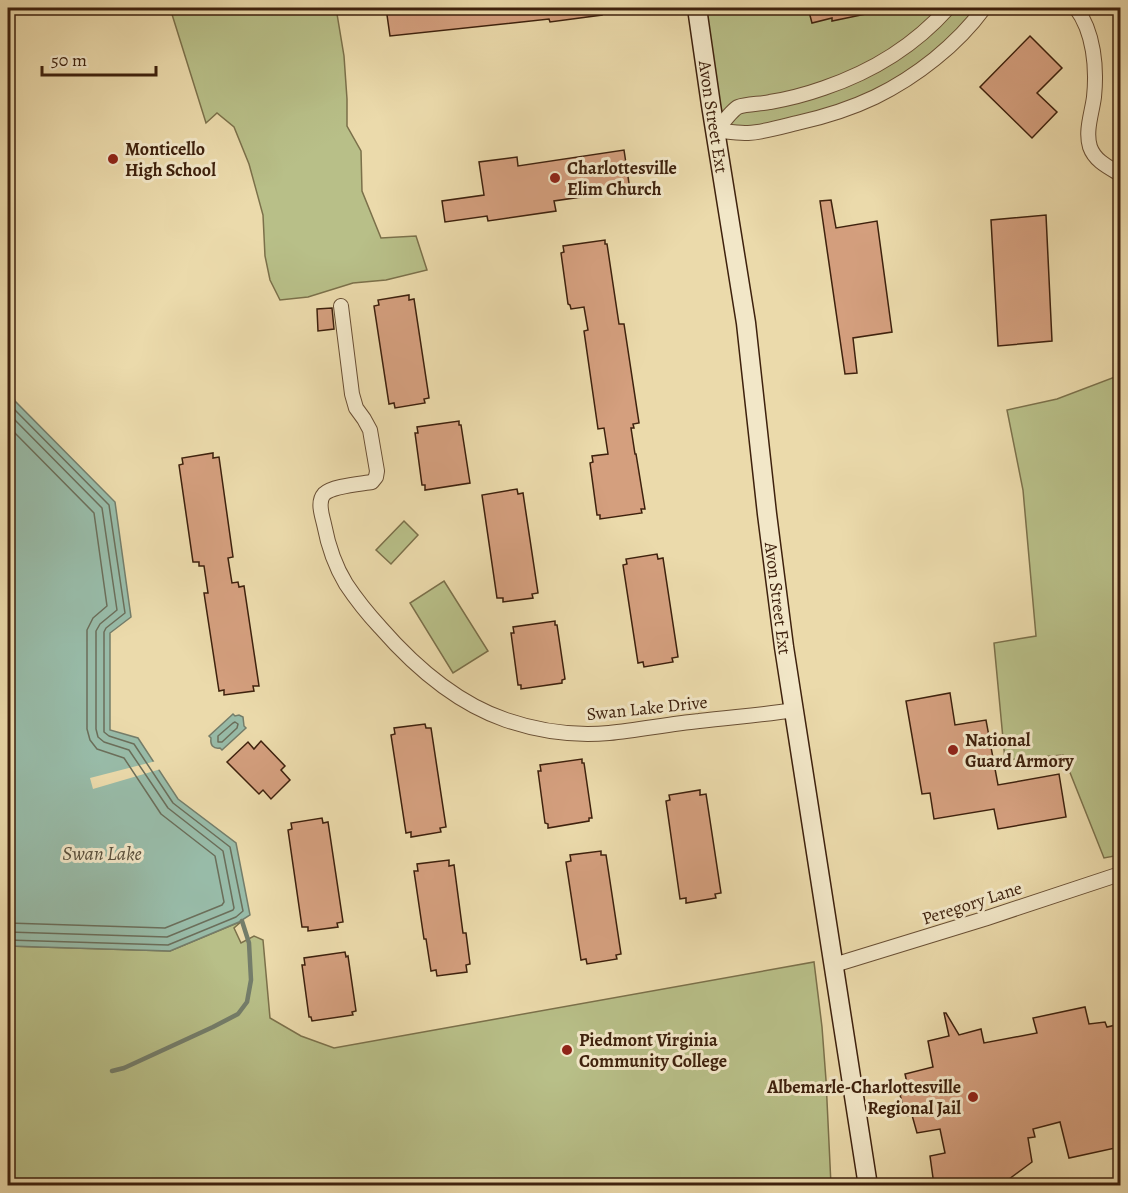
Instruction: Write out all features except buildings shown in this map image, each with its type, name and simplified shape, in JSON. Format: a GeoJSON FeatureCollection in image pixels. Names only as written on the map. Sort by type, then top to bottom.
{"type":"FeatureCollection","features":[{"type":"Feature","properties":{"kind":"main road","name":"Avon Street Ext"},"geometry":{"type":"LineString","coordinates":[[697,8],[746,323],[784,647],[868,1185]]}},
{"type":"Feature","properties":{"kind":"street"},"geometry":{"type":"LineString","coordinates":[[716,131],[737,108],[773,102],[823,88],[873,66],[919,36],[948,8]]}},
{"type":"Feature","properties":{"kind":"street"},"geometry":{"type":"LineString","coordinates":[[716,131],[748,133],[772,129],[826,116],[875,97],[921,69],[963,32],[984,8]]}},
{"type":"Feature","properties":{"kind":"street"},"geometry":{"type":"LineString","coordinates":[[1076,8],[1088,30],[1094,62],[1094,96],[1087,136],[1098,160],[1120,174]]}},
{"type":"Feature","properties":{"kind":"street","name":"Swan Lake Drive"},"geometry":{"type":"LineString","coordinates":[[341,306],[352,394],[356,408],[370,430],[377,471],[372,482],[332,489],[322,497],[320,505],[326,537],[335,562],[358,602],[411,660],[437,682],[471,704],[506,720],[543,729],[574,733],[607,733],[794,710]]}},
{"type":"Feature","properties":{"kind":"street","name":"Peregory Lane"},"geometry":{"type":"LineString","coordinates":[[834,965],[1120,874]]}},
{"type":"Feature","properties":{"kind":"green space"},"geometry":{"type":"Polygon","coordinates":[[[170,8],[308,8],[309,14],[337,14],[344,56],[347,126],[361,151],[362,191],[381,238],[416,236],[427,270],[386,280],[353,283],[308,297],[280,300],[270,280],[265,256],[263,215],[249,164],[234,127],[217,113],[206,123],[170,8]]]}},
{"type":"Feature","properties":{"kind":"green space"},"geometry":{"type":"Polygon","coordinates":[[[697,8],[984,8],[921,69],[826,116],[716,131],[697,8]]]}},
{"type":"Feature","properties":{"kind":"green space"},"geometry":{"type":"Polygon","coordinates":[[[1120,375],[1120,855],[1104,858],[1063,755],[1005,760],[994,643],[1036,636],[1023,490],[1007,410],[1057,399],[1120,375]]]}},
{"type":"Feature","properties":{"kind":"green space"},"geometry":{"type":"Polygon","coordinates":[[[404,521],[418,535],[391,564],[376,550],[404,521]]]}},
{"type":"Feature","properties":{"kind":"green space"},"geometry":{"type":"Polygon","coordinates":[[[444,581],[488,651],[453,673],[410,603],[444,581]]]}},
{"type":"Feature","properties":{"kind":"green space","name":"Piedmont Virginia Community College"},"geometry":{"type":"Polygon","coordinates":[[[242,921],[234,928],[241,943],[254,936],[263,940],[270,1018],[301,1036],[334,1048],[814,962],[822,1027],[831,1185],[8,1186],[8,946],[170,951],[242,921]]]}},
{"type":"Feature","properties":{"kind":"water","name":"Swan Lake"},"geometry":{"type":"Polygon","coordinates":[[[8,382],[15,401],[115,502],[131,617],[110,633],[110,730],[138,738],[178,799],[236,843],[250,915],[239,922],[170,951],[8,946],[8,382]]]}},
{"type":"Feature","properties":{"kind":"water"},"geometry":{"type":"Polygon","coordinates":[[[233,714],[243,717],[246,728],[222,750],[214,747],[209,736],[233,714]]]}},
{"type":"Feature","properties":{"kind":"pier"},"geometry":{"type":"Polygon","coordinates":[[[156,761],[161,769],[93,789],[90,778],[156,761]]]}},
{"type":"Feature","properties":{"kind":"waterway"},"geometry":{"type":"LineString","coordinates":[[112,1071],[124,1068],[238,1014],[247,1002],[251,980],[249,943],[242,921]]}},
{"type":"Feature","properties":{"kind":"place","name":"Monticello High School"},"geometry":{"type":"Point","coordinates":[113,159]}},
{"type":"Feature","properties":{"kind":"place","name":"Charlottesville Elim Church"},"geometry":{"type":"Point","coordinates":[555,178]}},
{"type":"Feature","properties":{"kind":"place","name":"National Guard Armory"},"geometry":{"type":"Point","coordinates":[953,750]}},
{"type":"Feature","properties":{"kind":"place","name":"Piedmont Virginia Community College"},"geometry":{"type":"Point","coordinates":[567,1050]}},
{"type":"Feature","properties":{"kind":"place","name":"Albemarle-Charlottesville Regional Jail"},"geometry":{"type":"Point","coordinates":[973,1097]}}]}
